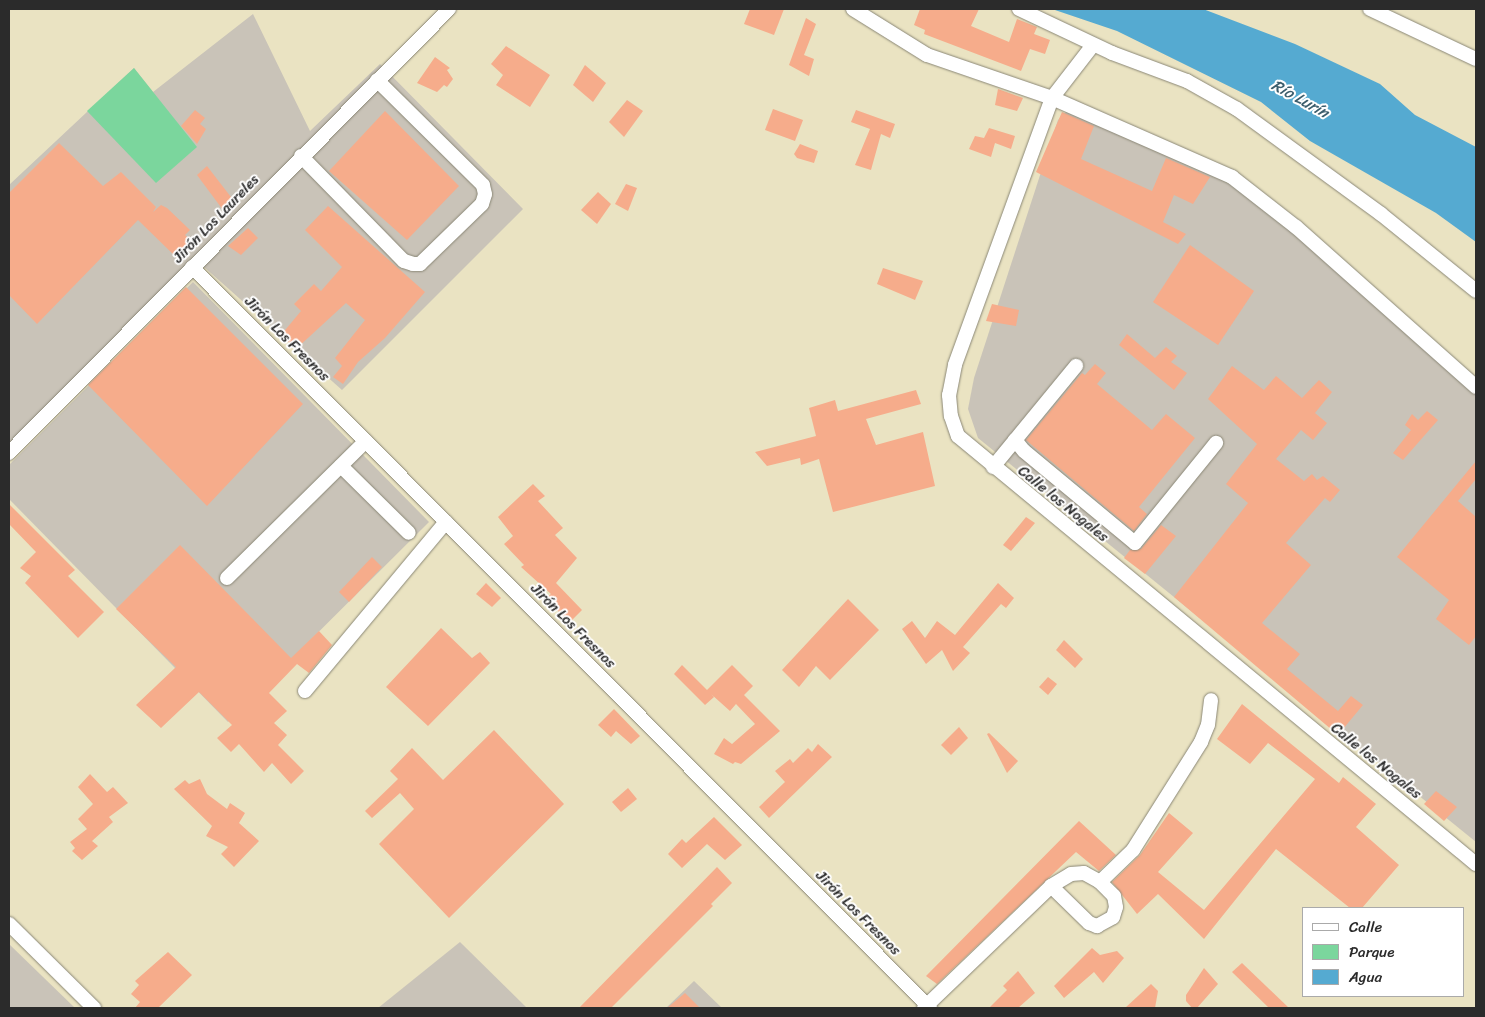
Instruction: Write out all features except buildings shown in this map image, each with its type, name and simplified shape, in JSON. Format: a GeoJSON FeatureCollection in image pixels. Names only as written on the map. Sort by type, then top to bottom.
{"type":"FeatureCollection","features":[{"type":"Feature","properties":{"kind":"street","name":"Jirón Los Laureles"},"geometry":{"type":"LineString","coordinates":[[9,453],[301,156],[449,9]]}},
{"type":"Feature","properties":{"kind":"street"},"geometry":{"type":"LineString","coordinates":[[853,9],[927,55],[1052,98],[1203,163],[1255,193],[1476,387]]}},
{"type":"Feature","properties":{"kind":"street"},"geometry":{"type":"LineString","coordinates":[[1019,9],[1093,45],[1187,81],[1237,109],[1380,214],[1476,291]]}},
{"type":"Feature","properties":{"kind":"street"},"geometry":{"type":"LineString","coordinates":[[1370,9],[1476,59]]}},
{"type":"Feature","properties":{"kind":"street","name":"Calle los Nogales"},"geometry":{"type":"LineString","coordinates":[[1093,45],[1052,98],[955,365],[949,395],[958,436],[993,467],[1476,864]]}},
{"type":"Feature","properties":{"kind":"street"},"geometry":{"type":"LineString","coordinates":[[301,156],[404,261],[412,264],[420,264],[482,204],[485,194],[483,185],[377,80]]}},
{"type":"Feature","properties":{"kind":"street","name":"Jirón Los Fresnos"},"geometry":{"type":"LineString","coordinates":[[192,266],[927,1007]]}},
{"type":"Feature","properties":{"kind":"street"},"geometry":{"type":"LineString","coordinates":[[993,467],[1076,366]]}},
{"type":"Feature","properties":{"kind":"street"},"geometry":{"type":"LineString","coordinates":[[1016,440],[1024,451],[1134,543],[1216,443]]}},
{"type":"Feature","properties":{"kind":"street"},"geometry":{"type":"LineString","coordinates":[[227,578],[366,441]]}},
{"type":"Feature","properties":{"kind":"street"},"geometry":{"type":"LineString","coordinates":[[341,466],[409,533]]}},
{"type":"Feature","properties":{"kind":"street"},"geometry":{"type":"LineString","coordinates":[[306,691],[446,522]]}},
{"type":"Feature","properties":{"kind":"street"},"geometry":{"type":"LineString","coordinates":[[1100,882],[1133,850],[1201,742],[1208,725],[1211,700]]}},
{"type":"Feature","properties":{"kind":"street"},"geometry":{"type":"LineString","coordinates":[[927,1007],[1051,886],[1070,874],[1084,873],[1100,882],[1114,896],[1116,907],[1113,917],[1097,926],[1088,923],[1051,886]]}},
{"type":"Feature","properties":{"kind":"street"},"geometry":{"type":"LineString","coordinates":[[9,924],[94,1008]]}},
{"type":"Feature","properties":{"kind":"shaded area"},"geometry":{"type":"Polygon","coordinates":[[[253,14],[310,131],[380,64],[523,209],[342,390],[194,258],[9,446],[9,185],[134,68],[153,92],[253,14]]]}},
{"type":"Feature","properties":{"kind":"shaded area"},"geometry":{"type":"Polygon","coordinates":[[[1072,106],[1251,194],[1476,383],[1476,842],[978,438],[968,409],[974,378],[1058,120],[1072,106]]]}},
{"type":"Feature","properties":{"kind":"shaded area"},"geometry":{"type":"Polygon","coordinates":[[[193,282],[429,522],[228,722],[9,499],[9,465],[193,282]]]}},
{"type":"Feature","properties":{"kind":"shaded area"},"geometry":{"type":"Polygon","coordinates":[[[460,942],[527,1008],[378,1008],[460,942]]]}},
{"type":"Feature","properties":{"kind":"shaded area"},"geometry":{"type":"Polygon","coordinates":[[[9,944],[75,1008],[9,1008],[9,944]]]}},
{"type":"Feature","properties":{"kind":"shaded area"},"geometry":{"type":"Polygon","coordinates":[[[694,981],[722,1008],[666,1008],[694,981]]]}},
{"type":"Feature","properties":{"kind":"green space"},"geometry":{"type":"Polygon","coordinates":[[[134,68],[197,147],[156,183],[87,111],[134,68]]]}},
{"type":"Feature","properties":{"kind":"water","name":"Río Lurín"},"geometry":{"type":"Polygon","coordinates":[[[1052,9],[1203,9],[1295,44],[1380,84],[1415,115],[1476,147],[1476,242],[1436,213],[1310,141],[1261,102],[1117,31],[1052,9]]]}}]}
